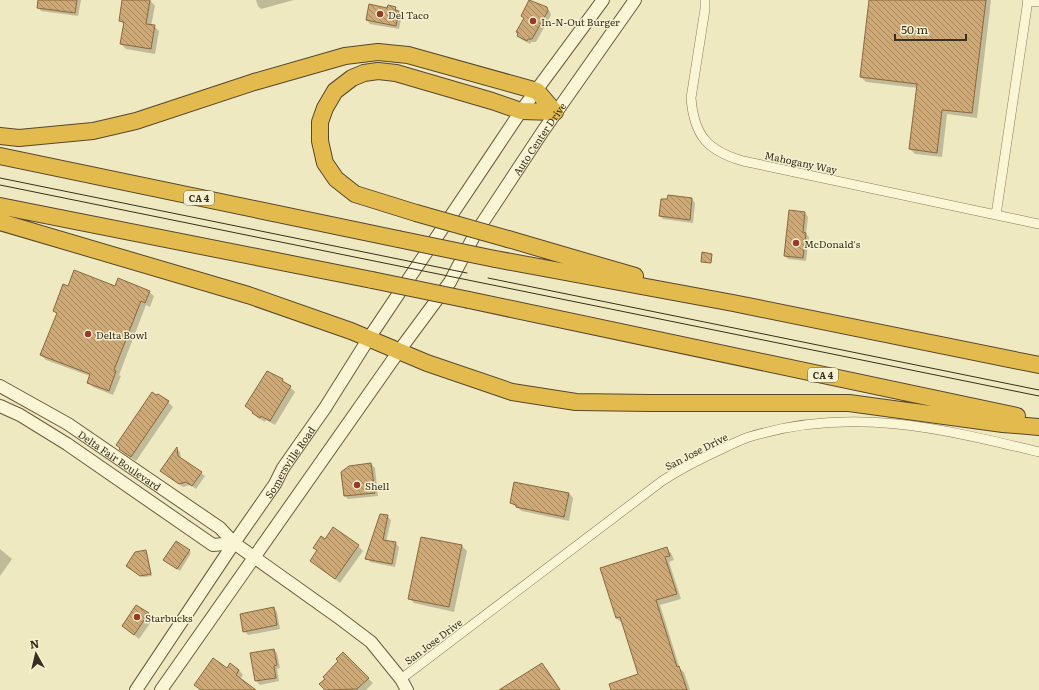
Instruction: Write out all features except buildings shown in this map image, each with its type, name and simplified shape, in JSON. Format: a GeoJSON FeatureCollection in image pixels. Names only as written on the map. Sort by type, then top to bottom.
{"type":"FeatureCollection","features":[{"type":"Feature","properties":{"kind":"highway"},"geometry":{"type":"LineString","coordinates":[[0,136],[19,138],[93,131],[136,121],[254,82],[345,56],[378,52],[408,55],[537,90],[555,112]]}},
{"type":"Feature","properties":{"kind":"highway"},"geometry":{"type":"LineString","coordinates":[[555,112],[521,111],[396,73],[378,71],[364,73],[352,78],[335,91],[325,108],[320,122],[320,141],[325,163],[336,180],[355,194],[416,213],[733,303]]}},
{"type":"Feature","properties":{"kind":"highway","name":"CA 4"},"geometry":{"type":"LineString","coordinates":[[0,156],[495,259],[733,303],[1039,365]]}},
{"type":"Feature","properties":{"kind":"highway","name":"CA 4"},"geometry":{"type":"LineString","coordinates":[[0,206],[607,328],[1039,421]]}},
{"type":"Feature","properties":{"kind":"highway"},"geometry":{"type":"LineString","coordinates":[[0,222],[248,295],[369,338],[427,363],[512,392],[576,402],[849,403],[1003,424],[1039,427]]}},
{"type":"Feature","properties":{"kind":"main road"},"geometry":{"type":"LineString","coordinates":[[521,111],[603,0]]}},
{"type":"Feature","properties":{"kind":"main road","name":"Auto Center Drive"},"geometry":{"type":"LineString","coordinates":[[400,351],[450,282],[475,234],[555,112],[635,0]]}},
{"type":"Feature","properties":{"kind":"main road","name":"Somersville Road"},"geometry":{"type":"LineString","coordinates":[[136,690],[275,484],[283,468],[325,408],[369,338],[521,111]]}},
{"type":"Feature","properties":{"kind":"main road"},"geometry":{"type":"LineString","coordinates":[[161,690],[400,351]]}},
{"type":"Feature","properties":{"kind":"main road","name":"Delta Fair Boulevard"},"geometry":{"type":"LineString","coordinates":[[0,386],[55,416],[220,528],[234,543],[371,642],[401,679],[407,690]]}},
{"type":"Feature","properties":{"kind":"main road","name":"Delta Fair Boulevard"},"geometry":{"type":"LineString","coordinates":[[0,406],[20,415],[43,429],[213,545],[234,543]]}},
{"type":"Feature","properties":{"kind":"main road"},"geometry":{"type":"LineString","coordinates":[[85,457],[95,442]]}},
{"type":"Feature","properties":{"kind":"street","name":"Mahogany Way"},"geometry":{"type":"LineString","coordinates":[[704,0],[705,9],[691,98],[692,113],[703,139],[716,151],[728,157],[743,161],[1039,224]]}},
{"type":"Feature","properties":{"kind":"street"},"geometry":{"type":"LineString","coordinates":[[996,215],[1028,1],[1039,2]]}},
{"type":"Feature","properties":{"kind":"street","name":"San Jose Drive"},"geometry":{"type":"LineString","coordinates":[[401,679],[662,481],[692,463],[747,437],[783,428],[820,422],[856,421],[894,423],[933,429],[1039,452]]}},
{"type":"Feature","properties":{"kind":"tram line"},"geometry":{"type":"LineString","coordinates":[[0,178],[467,273]]}},
{"type":"Feature","properties":{"kind":"tram line"},"geometry":{"type":"LineString","coordinates":[[0,185],[1039,396]]}},
{"type":"Feature","properties":{"kind":"tram line"},"geometry":{"type":"LineString","coordinates":[[488,278],[1039,390]]}},
{"type":"Feature","properties":{"kind":"place","name":"Del Taco"},"geometry":{"type":"Point","coordinates":[380,14]}},
{"type":"Feature","properties":{"kind":"place","name":"In-N-Out Burger"},"geometry":{"type":"Point","coordinates":[533,21]}},
{"type":"Feature","properties":{"kind":"place","name":"McDonald's"},"geometry":{"type":"Point","coordinates":[796,243]}},
{"type":"Feature","properties":{"kind":"place","name":"Delta Bowl"},"geometry":{"type":"Point","coordinates":[88,334]}},
{"type":"Feature","properties":{"kind":"place","name":"Shell"},"geometry":{"type":"Point","coordinates":[357,485]}},
{"type":"Feature","properties":{"kind":"place","name":"Starbucks"},"geometry":{"type":"Point","coordinates":[137,617]}}]}
